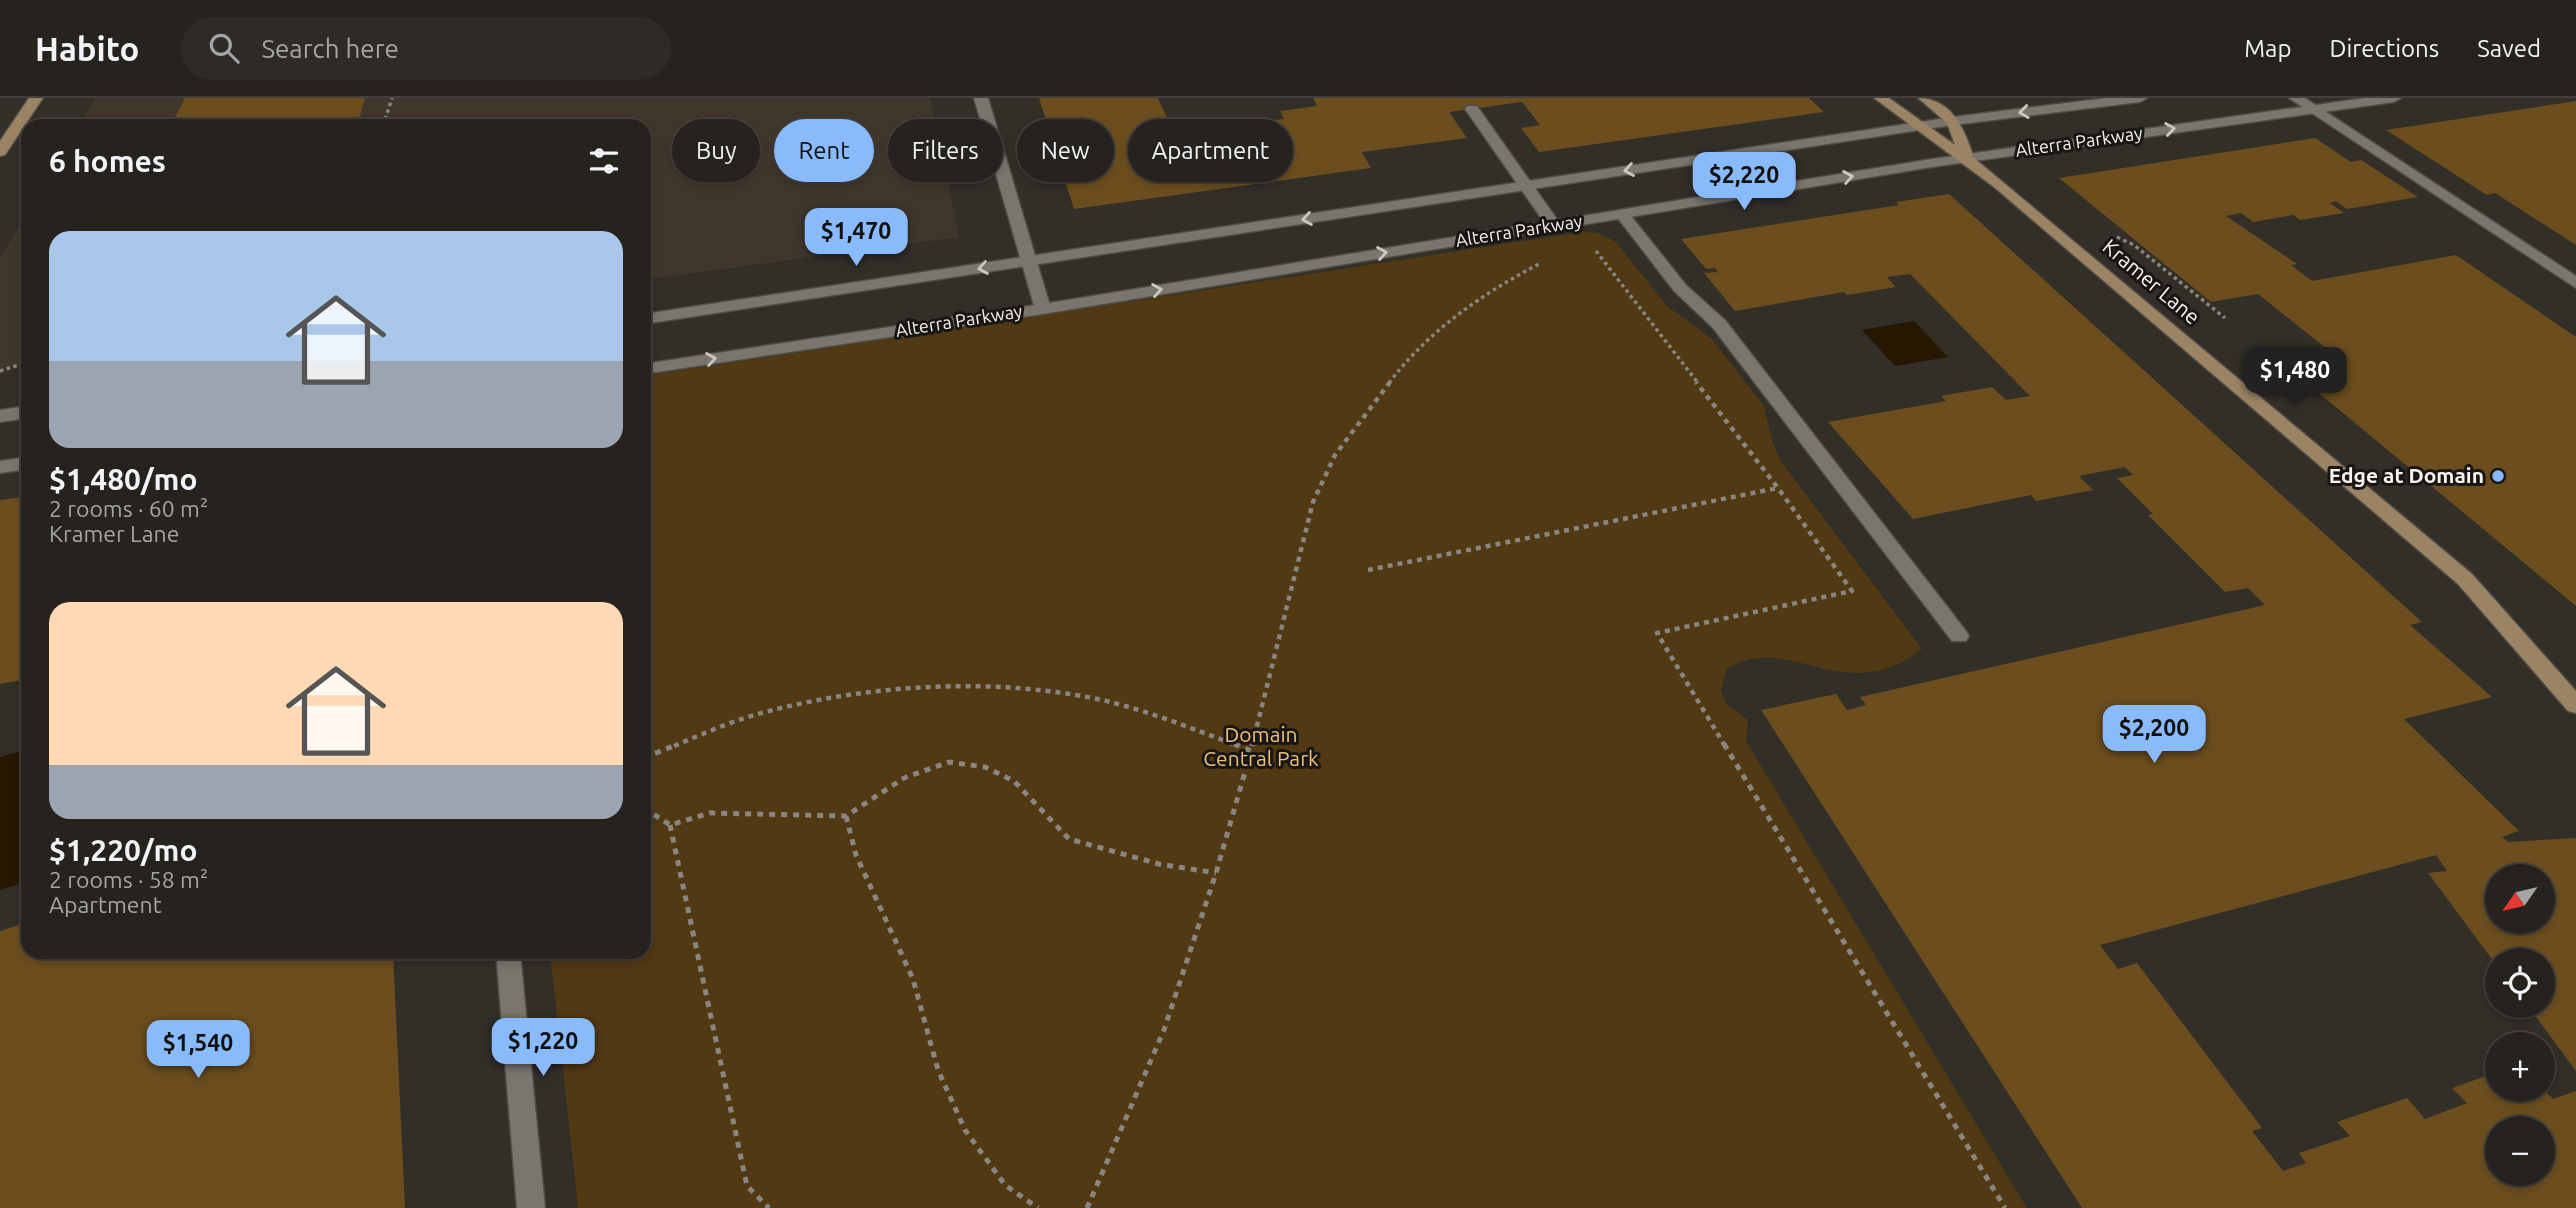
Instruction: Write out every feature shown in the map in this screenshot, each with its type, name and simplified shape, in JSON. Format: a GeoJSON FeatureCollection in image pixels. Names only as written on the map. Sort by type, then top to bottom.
{"type":"FeatureCollection","features":[{"type":"Feature","properties":{"kind":"street"},"geometry":{"type":"LineString","coordinates":[[22,119],[36,98]]}},
{"type":"Feature","properties":{"kind":"street"},"geometry":{"type":"LineString","coordinates":[[981,98],[1042,309]]}},
{"type":"Feature","properties":{"kind":"street","name":"Kramer Lane"},"geometry":{"type":"LineString","coordinates":[[1881,98],[1916,127],[1967,158],[2466,579],[2576,705]]}},
{"type":"Feature","properties":{"kind":"street","name":"Kramer Lane"},"geometry":{"type":"LineString","coordinates":[[1926,98],[1953,121],[1967,158]]}},
{"type":"Feature","properties":{"kind":"street","name":"Alterra Parkway"},"geometry":{"type":"LineString","coordinates":[[651,318],[1953,121],[2140,98]]}},
{"type":"Feature","properties":{"kind":"street"},"geometry":{"type":"LineString","coordinates":[[2296,98],[2576,283]]}},
{"type":"Feature","properties":{"kind":"street","name":"Alterra Parkway"},"geometry":{"type":"LineString","coordinates":[[651,368],[1042,309],[1967,158],[2394,98]]}},
{"type":"Feature","properties":{"kind":"street"},"geometry":{"type":"LineString","coordinates":[[1472,109],[1553,225]]}},
{"type":"Feature","properties":{"kind":"street"},"geometry":{"type":"LineString","coordinates":[[0,152],[21,120]]}},
{"type":"Feature","properties":{"kind":"street"},"geometry":{"type":"LineString","coordinates":[[1622,214],[1680,288],[1719,324],[1959,636]]}},
{"type":"Feature","properties":{"kind":"street"},"geometry":{"type":"LineString","coordinates":[[0,416],[21,413]]}},
{"type":"Feature","properties":{"kind":"street"},"geometry":{"type":"LineString","coordinates":[[0,467],[21,464]]}},
{"type":"Feature","properties":{"kind":"street"},"geometry":{"type":"LineString","coordinates":[[509,959],[531,1208]]}},
{"type":"Feature","properties":{"kind":"path"},"geometry":{"type":"LineString","coordinates":[[385,119],[392,98]]}},
{"type":"Feature","properties":{"kind":"path"},"geometry":{"type":"LineString","coordinates":[[2116,237],[2134,245],[2225,318]]}},
{"type":"Feature","properties":{"kind":"path"},"geometry":{"type":"LineString","coordinates":[[1591,245],[1778,488],[1852,591],[1657,633],[2005,1208]]}},
{"type":"Feature","properties":{"kind":"path"},"geometry":{"type":"LineString","coordinates":[[1087,1208],[1164,1030],[1216,873],[1251,751],[1312,502],[1335,456],[1406,360],[1462,310],[1501,284],[1553,259]]}},
{"type":"Feature","properties":{"kind":"path"},"geometry":{"type":"LineString","coordinates":[[0,371],[21,364]]}},
{"type":"Feature","properties":{"kind":"path"},"geometry":{"type":"LineString","coordinates":[[2306,385],[2311,389]]}},
{"type":"Feature","properties":{"kind":"path"},"geometry":{"type":"LineString","coordinates":[[1368,570],[1778,488]]}},
{"type":"Feature","properties":{"kind":"path"},"geometry":{"type":"LineString","coordinates":[[651,755],[766,712],[858,693],[966,688],[1079,696],[1160,716],[1251,751]]}},
{"type":"Feature","properties":{"kind":"path"},"geometry":{"type":"LineString","coordinates":[[670,825],[710,813],[846,816],[904,778],[949,762],[985,766],[1014,781],[1069,838],[1159,864],[1216,873]]}},
{"type":"Feature","properties":{"kind":"path"},"geometry":{"type":"LineString","coordinates":[[651,813],[670,825],[747,1186],[769,1208]]}},
{"type":"Feature","properties":{"kind":"path"},"geometry":{"type":"LineString","coordinates":[[846,816],[856,855],[913,979],[938,1070],[965,1130],[1005,1185],[1038,1208]]}},
{"type":"Feature","properties":{"kind":"shaded area"},"geometry":{"type":"Polygon","coordinates":[[[95,98],[930,98],[934,119],[888,119],[888,182],[948,182],[959,237],[651,279],[651,119],[83,119],[95,98]]]}},
{"type":"Feature","properties":{"kind":"shaded area"},"geometry":{"type":"Polygon","coordinates":[[[21,223],[21,367],[0,370],[0,258],[21,223]]]}},
{"type":"Feature","properties":{"kind":"shaded area"},"geometry":{"type":"Polygon","coordinates":[[[1914,321],[1948,357],[1895,366],[1862,330],[1914,321]]]}},
{"type":"Feature","properties":{"kind":"shaded area"},"geometry":{"type":"Polygon","coordinates":[[[21,751],[21,883],[0,890],[0,757],[21,751]]]}},
{"type":"Feature","properties":{"kind":"green space","name":"Domain Central Park"},"geometry":{"type":"Polygon","coordinates":[[[1582,232],[1598,233],[1616,242],[1667,306],[1712,339],[1764,406],[1780,460],[1922,649],[1894,666],[1867,672],[1843,672],[1773,658],[1750,659],[1727,668],[1721,690],[1726,704],[1748,720],[1746,741],[2027,1208],[578,1208],[551,959],[651,959],[651,375],[1582,232]]]}},
{"type":"Feature","properties":{"kind":"building"},"geometry":{"type":"Polygon","coordinates":[[[185,98],[365,98],[359,119],[174,119],[185,98]]]}},
{"type":"Feature","properties":{"kind":"building"},"geometry":{"type":"Polygon","coordinates":[[[1039,98],[1158,98],[1167,119],[1128,119],[1128,182],[1270,182],[1074,209],[1065,182],[1114,182],[1114,119],[1046,119],[1039,98]]]}},
{"type":"Feature","properties":{"kind":"building"},"geometry":{"type":"Polygon","coordinates":[[[1313,98],[1809,98],[1824,112],[1539,152],[1521,128],[1540,125],[1522,102],[1449,112],[1467,138],[1362,152],[1371,168],[1293,179],[1293,119],[1284,119],[1280,111],[1317,106],[1313,98]]]}},
{"type":"Feature","properties":{"kind":"building"},"geometry":{"type":"Polygon","coordinates":[[[2576,101],[2576,245],[2495,193],[2487,195],[2386,130],[2576,101]]]}},
{"type":"Feature","properties":{"kind":"building","name":"Edge at Domain"},"geometry":{"type":"Polygon","coordinates":[[[2315,138],[2351,162],[2361,160],[2418,197],[2347,209],[2336,201],[2330,203],[2344,213],[2300,220],[2293,215],[2253,222],[2241,213],[2226,216],[2297,264],[2291,265],[2312,281],[2456,255],[2576,337],[2576,606],[2278,359],[2327,349],[2258,294],[2211,302],[2059,178],[2315,138]]]}},
{"type":"Feature","properties":{"kind":"building"},"geometry":{"type":"Polygon","coordinates":[[[1949,194],[2422,622],[2410,625],[2492,697],[2404,719],[2519,831],[2502,837],[2508,842],[2576,838],[2576,1071],[2555,1043],[2555,1032],[2547,1032],[2537,1018],[2555,1018],[2555,948],[2485,950],[2428,873],[2447,871],[2436,855],[2100,945],[2118,969],[2137,963],[2262,1128],[2252,1131],[2283,1171],[2306,1163],[2299,1153],[2350,1136],[2337,1122],[2407,1098],[2425,1119],[2467,1103],[2452,1088],[2485,1076],[2485,1102],[2555,1102],[2555,1098],[2576,1091],[2576,1208],[2082,1208],[1761,710],[1836,694],[1847,710],[1866,705],[1860,697],[2265,605],[2248,588],[2225,592],[2148,515],[2153,514],[2117,478],[2133,475],[2125,467],[2079,476],[2093,490],[2036,501],[2031,495],[1913,519],[1828,422],[1946,401],[1941,396],[1992,387],[2006,400],[2030,396],[1910,274],[1887,277],[1896,287],[1847,295],[1844,292],[1735,311],[1704,273],[1718,272],[1715,268],[1706,269],[1681,239],[1899,205],[1896,202],[1949,194]]]}},
{"type":"Feature","properties":{"kind":"building"},"geometry":{"type":"Polygon","coordinates":[[[21,497],[21,680],[0,684],[0,500],[21,497]]]}},
{"type":"Feature","properties":{"kind":"building"},"geometry":{"type":"Polygon","coordinates":[[[21,924],[21,959],[393,959],[405,1208],[0,1208],[0,931],[21,924]]]}},
{"type":"Feature","properties":{"kind":"place","name":"Edge at Domain"},"geometry":{"type":"Point","coordinates":[2498,476]}}]}
